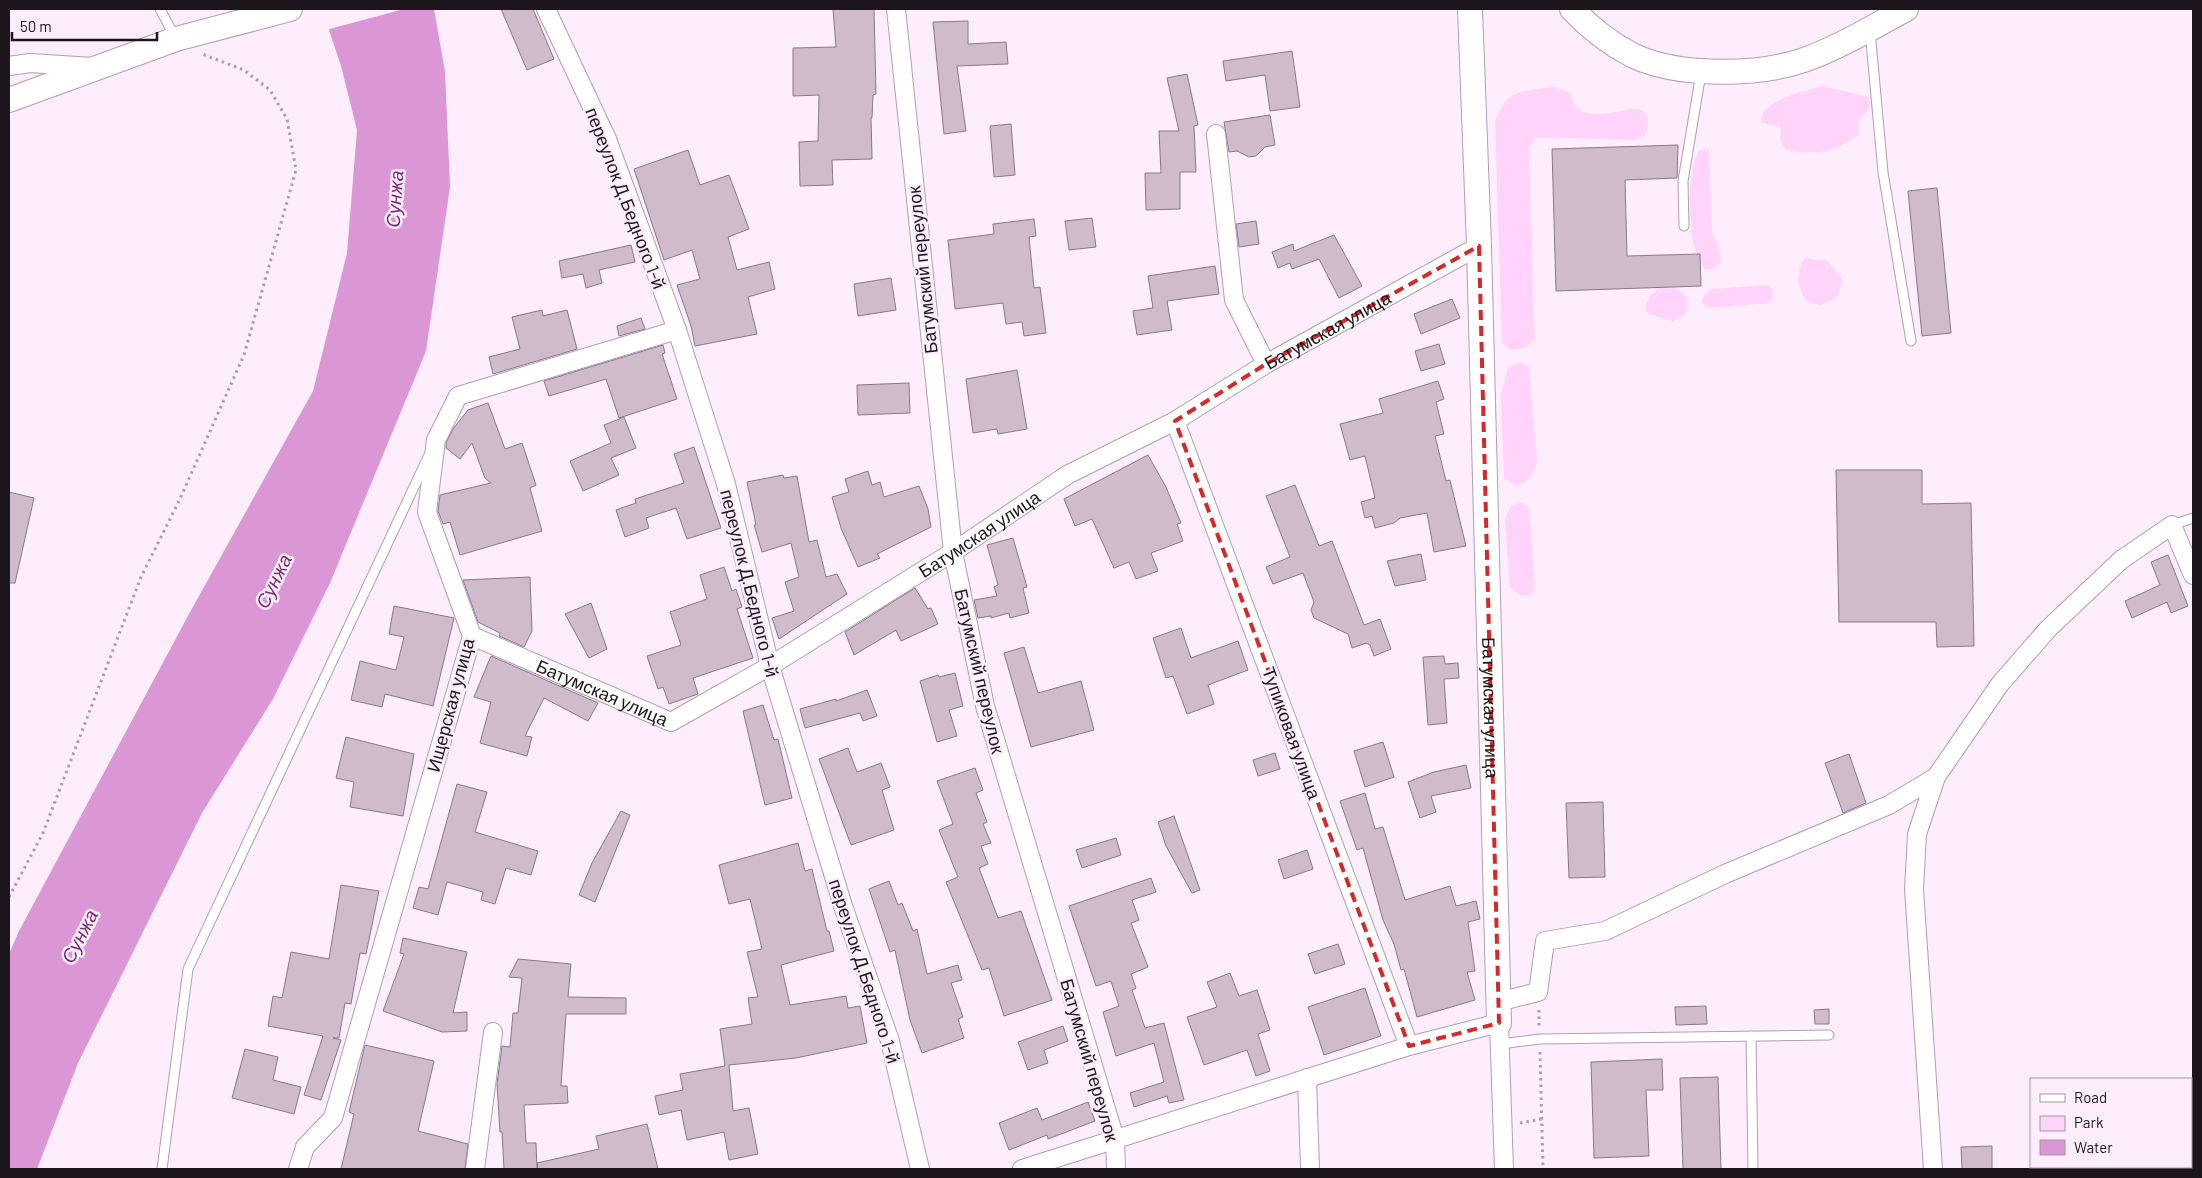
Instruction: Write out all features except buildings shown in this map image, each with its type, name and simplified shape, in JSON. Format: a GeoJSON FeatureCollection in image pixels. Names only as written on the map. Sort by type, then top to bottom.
{"type":"FeatureCollection","features":[{"type":"Feature","properties":{"kind":"street"},"geometry":{"type":"LineString","coordinates":[[9,100],[176,39],[290,9]]}},
{"type":"Feature","properties":{"kind":"street","name":"переулок Д.Бедного 1-й"},"geometry":{"type":"LineString","coordinates":[[546,9],[606,139],[677,330],[726,484],[770,666],[843,906],[890,1041],[920,1169]]}},
{"type":"Feature","properties":{"kind":"street","name":"Батумский переулок"},"geometry":{"type":"LineString","coordinates":[[896,9],[953,552],[985,706],[1115,1139],[1116,1169]]}},
{"type":"Feature","properties":{"kind":"street","name":"Батумская улица"},"geometry":{"type":"LineString","coordinates":[[1470,9],[1479,246],[1504,1169]]}},
{"type":"Feature","properties":{"kind":"street"},"geometry":{"type":"LineString","coordinates":[[1572,9],[1608,41],[1634,56],[1668,66],[1701,71],[1725,72],[1774,68],[1803,60],[1870,29],[1906,9]]}},
{"type":"Feature","properties":{"kind":"street"},"geometry":{"type":"LineString","coordinates":[[9,66],[30,63],[96,67]]}},
{"type":"Feature","properties":{"kind":"street"},"geometry":{"type":"LineString","coordinates":[[1216,134],[1234,300],[1266,364]]}},
{"type":"Feature","properties":{"kind":"street","name":"Батумская улица"},"geometry":{"type":"LineString","coordinates":[[472,636],[671,722],[770,666],[953,552],[1067,475],[1175,421],[1266,364],[1479,246]]}},
{"type":"Feature","properties":{"kind":"street","name":"Ищерская улица"},"geometry":{"type":"LineString","coordinates":[[298,1169],[305,1147],[334,1118],[472,636],[427,512],[436,440],[458,396],[677,330]]}},
{"type":"Feature","properties":{"kind":"street","name":"Тупиковая улица"},"geometry":{"type":"LineString","coordinates":[[1175,421],[1408,1046]]}},
{"type":"Feature","properties":{"kind":"street"},"geometry":{"type":"LineString","coordinates":[[1933,1169],[1914,889],[1917,834],[1936,777],[2000,684],[2048,629],[2121,560],[2172,526],[2193,575]]}},
{"type":"Feature","properties":{"kind":"street"},"geometry":{"type":"LineString","coordinates":[[1022,1169],[1408,1046],[1499,1023],[1538,992],[1545,940],[1605,931],[1725,874],[1889,805],[1936,777]]}},
{"type":"Feature","properties":{"kind":"street"},"geometry":{"type":"LineString","coordinates":[[475,1169],[493,1032]]}},
{"type":"Feature","properties":{"kind":"street"},"geometry":{"type":"LineString","coordinates":[[1307,1078],[1310,1169]]}},
{"type":"Feature","properties":{"kind":"lane"},"geometry":{"type":"LineString","coordinates":[[160,9],[176,39]]}},
{"type":"Feature","properties":{"kind":"lane"},"geometry":{"type":"LineString","coordinates":[[1870,29],[1883,172],[1911,341]]}},
{"type":"Feature","properties":{"kind":"lane"},"geometry":{"type":"LineString","coordinates":[[1684,226],[1683,182],[1701,71]]}},
{"type":"Feature","properties":{"kind":"lane"},"geometry":{"type":"LineString","coordinates":[[162,1169],[188,969],[436,440]]}},
{"type":"Feature","properties":{"kind":"lane"},"geometry":{"type":"LineString","coordinates":[[2172,526],[2193,518]]}},
{"type":"Feature","properties":{"kind":"lane"},"geometry":{"type":"LineString","coordinates":[[1499,1023],[1540,1040],[1829,1034]]}},
{"type":"Feature","properties":{"kind":"lane"},"geometry":{"type":"LineString","coordinates":[[1751,1036],[1753,1169]]}},
{"type":"Feature","properties":{"kind":"path"},"geometry":{"type":"LineString","coordinates":[[9,897],[43,833],[141,577],[179,501],[244,356],[296,170],[287,119],[270,90],[244,70],[191,50],[176,39]]}},
{"type":"Feature","properties":{"kind":"path"},"geometry":{"type":"LineString","coordinates":[[1538,992],[1543,1169]]}},
{"type":"Feature","properties":{"kind":"highlighted area"},"geometry":{"type":"Polygon","coordinates":[[[1479,246],[1498,1002],[1499,1023],[1409,1046],[1175,421],[1266,364],[1479,246]]]}},
{"type":"Feature","properties":{"kind":"green space"},"geometry":{"type":"Polygon","coordinates":[[[1822,86],[1868,97],[1869,107],[1866,113],[1858,120],[1859,134],[1841,146],[1825,151],[1787,150],[1781,142],[1780,126],[1763,123],[1761,120],[1763,113],[1786,97],[1822,86]]]}},
{"type":"Feature","properties":{"kind":"green space"},"geometry":{"type":"Polygon","coordinates":[[[1553,87],[1570,92],[1576,107],[1589,114],[1640,109],[1647,115],[1648,125],[1645,136],[1634,140],[1535,137],[1529,149],[1535,340],[1524,348],[1511,350],[1502,342],[1495,122],[1499,111],[1510,97],[1524,91],[1553,87]]]}},
{"type":"Feature","properties":{"kind":"green space"},"geometry":{"type":"Polygon","coordinates":[[[1709,149],[1712,232],[1719,248],[1721,261],[1716,268],[1705,270],[1696,251],[1693,238],[1690,197],[1692,169],[1696,158],[1700,150],[1709,149]]]}},
{"type":"Feature","properties":{"kind":"green space"},"geometry":{"type":"Polygon","coordinates":[[[1804,258],[1827,261],[1843,280],[1837,297],[1821,305],[1808,302],[1801,291],[1798,281],[1804,258]]]}},
{"type":"Feature","properties":{"kind":"green space"},"geometry":{"type":"Polygon","coordinates":[[[1767,285],[1773,290],[1773,298],[1769,303],[1707,308],[1702,302],[1704,295],[1712,289],[1767,285]]]}},
{"type":"Feature","properties":{"kind":"green space"},"geometry":{"type":"Polygon","coordinates":[[[1659,288],[1678,289],[1688,299],[1686,313],[1673,321],[1649,314],[1645,309],[1650,296],[1659,288]]]}},
{"type":"Feature","properties":{"kind":"green space"},"geometry":{"type":"Polygon","coordinates":[[[1520,362],[1529,367],[1537,462],[1531,477],[1518,486],[1504,477],[1501,394],[1508,368],[1520,362]]]}},
{"type":"Feature","properties":{"kind":"green space"},"geometry":{"type":"Polygon","coordinates":[[[1521,503],[1529,507],[1535,588],[1530,595],[1521,596],[1510,587],[1505,520],[1511,505],[1521,503]]]}},
{"type":"Feature","properties":{"kind":"water","name":"Сунжа"},"geometry":{"type":"Polygon","coordinates":[[[322,9],[434,9],[445,72],[450,187],[426,351],[330,583],[273,699],[202,813],[78,1063],[37,1169],[9,1169],[9,954],[19,931],[189,614],[313,391],[347,253],[357,130],[341,66],[322,9]]]}},
{"type":"Feature","properties":{"kind":"pier"},"geometry":{"type":"Polygon","coordinates":[[[319,9],[404,9],[326,30],[319,9]]]}}]}
